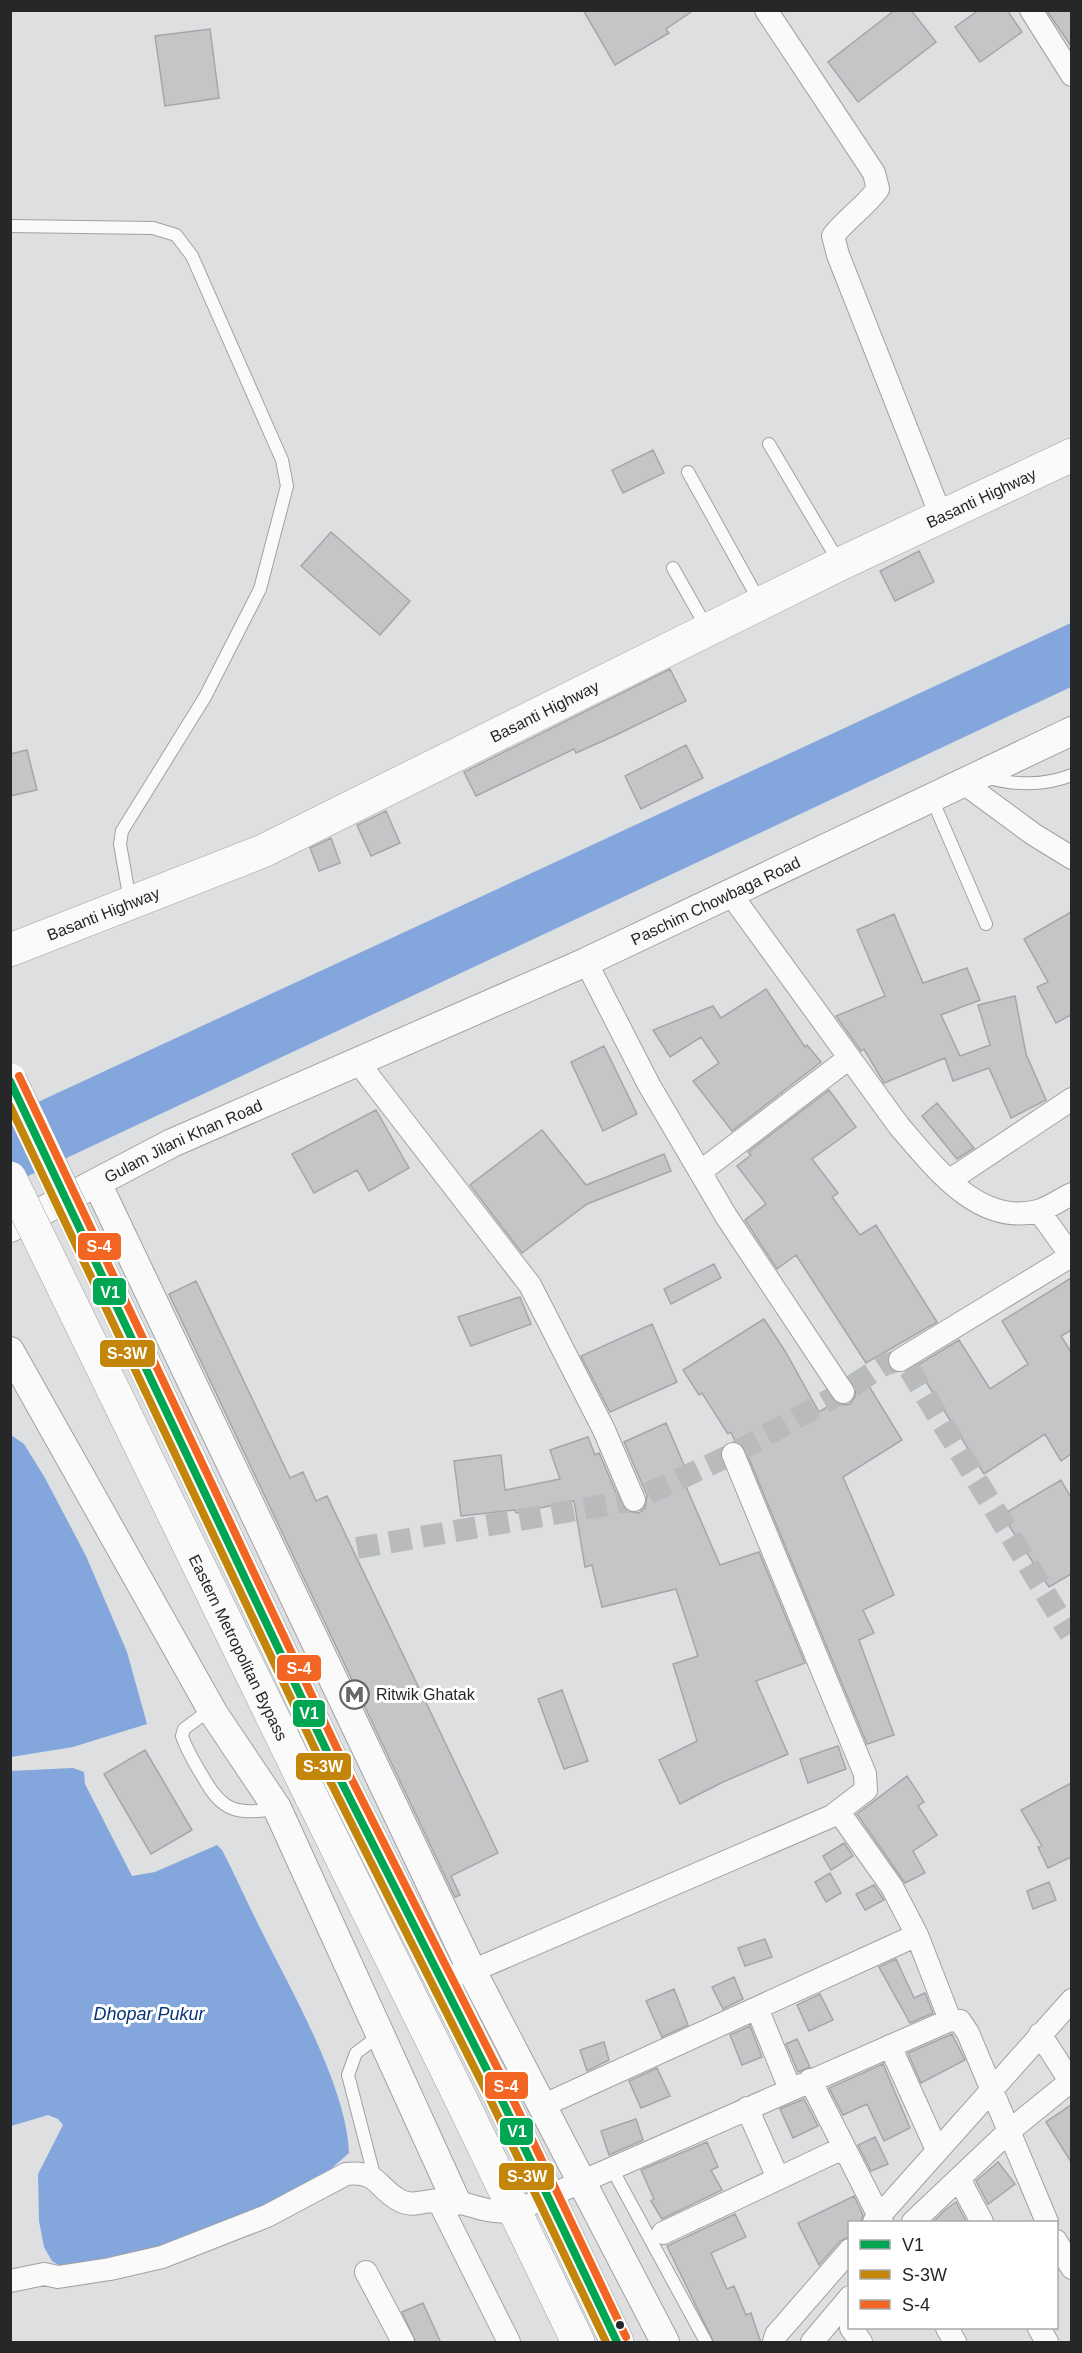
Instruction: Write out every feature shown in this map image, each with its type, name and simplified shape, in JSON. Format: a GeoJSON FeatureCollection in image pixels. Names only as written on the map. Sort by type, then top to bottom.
{"type":"FeatureCollection","features":[{"type":"Feature","properties":{"kind":"main road","name":"Basanti Highway"},"geometry":{"type":"LineString","coordinates":[[10,950],[263,851],[840,564],[1071,455]]}},
{"type":"Feature","properties":{"kind":"main road"},"geometry":{"type":"LineString","coordinates":[[10,1080],[340,1779],[457,1975],[547,2195],[617,2343]]}},
{"type":"Feature","properties":{"kind":"main road","name":"Eastern Metropolitan Bypass"},"geometry":{"type":"LineString","coordinates":[[10,1179],[578,2343]]}},
{"type":"Feature","properties":{"kind":"street"},"geometry":{"type":"LineString","coordinates":[[766,10],[874,173],[878,189],[866,205],[844,221],[834,236],[838,255],[941,516]]}},
{"type":"Feature","properties":{"kind":"street"},"geometry":{"type":"LineString","coordinates":[[1030,10],[1071,75]]}},
{"type":"Feature","properties":{"kind":"street","name":"Paschim Chowbaga Road"},"geometry":{"type":"LineString","coordinates":[[357,1061],[586,962],[1071,732]]}},
{"type":"Feature","properties":{"kind":"street"},"geometry":{"type":"LineString","coordinates":[[973,780],[1033,834],[1071,858]]}},
{"type":"Feature","properties":{"kind":"street"},"geometry":{"type":"LineString","coordinates":[[730,893],[898,1126],[972,1200],[1010,1214],[1039,1211],[1071,1194]]}},
{"type":"Feature","properties":{"kind":"street"},"geometry":{"type":"LineString","coordinates":[[586,962],[649,1085],[726,1216],[843,1392]]}},
{"type":"Feature","properties":{"kind":"street"},"geometry":{"type":"LineString","coordinates":[[700,1172],[849,1058]]}},
{"type":"Feature","properties":{"kind":"street"},"geometry":{"type":"LineString","coordinates":[[357,1061],[530,1284],[604,1430],[634,1500]]}},
{"type":"Feature","properties":{"kind":"street","name":"Gulam Jilani Khan Road"},"geometry":{"type":"LineString","coordinates":[[10,1228],[172,1143],[357,1061]]}},
{"type":"Feature","properties":{"kind":"street"},"geometry":{"type":"LineString","coordinates":[[950,1180],[1071,1099]]}},
{"type":"Feature","properties":{"kind":"street"},"geometry":{"type":"LineString","coordinates":[[97,1183],[457,1975],[542,2106],[665,2343]]}},
{"type":"Feature","properties":{"kind":"street"},"geometry":{"type":"LineString","coordinates":[[900,1360],[1071,1257],[1039,1211]]}},
{"type":"Feature","properties":{"kind":"street"},"geometry":{"type":"LineString","coordinates":[[10,1351],[211,1709],[277,1809],[381,2034],[447,2200],[509,2343]]}},
{"type":"Feature","properties":{"kind":"street"},"geometry":{"type":"LineString","coordinates":[[457,1975],[839,1812],[866,1790],[865,1774],[733,1454]]}},
{"type":"Feature","properties":{"kind":"street"},"geometry":{"type":"LineString","coordinates":[[839,1812],[892,1887],[917,1935],[950,2020]]}},
{"type":"Feature","properties":{"kind":"street"},"geometry":{"type":"LineString","coordinates":[[542,2106],[917,1935]]}},
{"type":"Feature","properties":{"kind":"street"},"geometry":{"type":"LineString","coordinates":[[757,2008],[800,2085],[843,2148],[878,2221],[937,2150],[1071,2000]]}},
{"type":"Feature","properties":{"kind":"street"},"geometry":{"type":"LineString","coordinates":[[10,2281],[44,2274],[58,2277],[110,2269],[162,2257],[267,2216],[346,2174],[360,2172],[375,2179],[402,2203],[419,2204],[447,2200],[484,2211],[498,2213],[514,2211],[580,2180],[950,2020],[960,2021],[968,2033],[1046,2221]]}},
{"type":"Feature","properties":{"kind":"street"},"geometry":{"type":"LineString","coordinates":[[915,2221],[1008,2132],[1071,2081],[1040,2034]]}},
{"type":"Feature","properties":{"kind":"street"},"geometry":{"type":"LineString","coordinates":[[891,2046],[937,2150]]}},
{"type":"Feature","properties":{"kind":"street"},"geometry":{"type":"LineString","coordinates":[[747,2108],[778,2178]]}},
{"type":"Feature","properties":{"kind":"street"},"geometry":{"type":"LineString","coordinates":[[663,2233],[843,2148]]}},
{"type":"Feature","properties":{"kind":"street"},"geometry":{"type":"LineString","coordinates":[[959,2179],[981,2221]]}},
{"type":"Feature","properties":{"kind":"street"},"geometry":{"type":"LineString","coordinates":[[1058,2245],[1071,2268]]}},
{"type":"Feature","properties":{"kind":"street"},"geometry":{"type":"LineString","coordinates":[[774,2343],[776,2335],[848,2251]]}},
{"type":"Feature","properties":{"kind":"street"},"geometry":{"type":"LineString","coordinates":[[366,2272],[403,2343]]}},
{"type":"Feature","properties":{"kind":"street"},"geometry":{"type":"LineString","coordinates":[[812,2343],[847,2315]]}},
{"type":"Feature","properties":{"kind":"street"},"geometry":{"type":"LineString","coordinates":[[854,2329],[861,2343]]}},
{"type":"Feature","properties":{"kind":"street"},"geometry":{"type":"LineString","coordinates":[[948,2329],[955,2343]]}},
{"type":"Feature","properties":{"kind":"street"},"geometry":{"type":"LineString","coordinates":[[1040,2329],[1047,2343]]}},
{"type":"Feature","properties":{"kind":"lane"},"geometry":{"type":"LineString","coordinates":[[10,226],[153,228],[176,235],[192,256],[282,460],[287,486],[260,589],[206,697],[122,831],[120,844],[131,904]]}},
{"type":"Feature","properties":{"kind":"lane"},"geometry":{"type":"LineString","coordinates":[[769,444],[840,564]]}},
{"type":"Feature","properties":{"kind":"lane"},"geometry":{"type":"LineString","coordinates":[[688,472],[761,605]]}},
{"type":"Feature","properties":{"kind":"lane"},"geometry":{"type":"LineString","coordinates":[[673,568],[709,631]]}},
{"type":"Feature","properties":{"kind":"lane"},"geometry":{"type":"LineString","coordinates":[[973,780],[1041,783],[1071,775]]}},
{"type":"Feature","properties":{"kind":"lane"},"geometry":{"type":"LineString","coordinates":[[932,799],[986,924]]}},
{"type":"Feature","properties":{"kind":"lane"},"geometry":{"type":"LineString","coordinates":[[211,1709],[184,1729],[182,1736],[213,1794],[222,1804],[232,1809],[246,1812],[277,1809]]}},
{"type":"Feature","properties":{"kind":"lane"},"geometry":{"type":"LineString","coordinates":[[375,2179],[348,2075],[356,2053],[381,2034]]}},
{"type":"Feature","properties":{"kind":"lane"},"geometry":{"type":"LineString","coordinates":[[611,2167],[706,2343]]}},
{"type":"Feature","properties":{"kind":"water"},"geometry":{"type":"Polygon","coordinates":[[[1071,623],[1071,687],[11,1184],[10,1115],[1071,623]]]}},
{"type":"Feature","properties":{"kind":"water"},"geometry":{"type":"Polygon","coordinates":[[[11,1435],[24,1444],[45,1478],[86,1556],[127,1652],[147,1724],[73,1747],[11,1757],[11,1435]]]}},
{"type":"Feature","properties":{"kind":"water","name":"Dhopar Pukur"},"geometry":{"type":"Polygon","coordinates":[[[73,1768],[84,1772],[85,1784],[132,1876],[155,1872],[217,1845],[222,1850],[301,2008],[328,2069],[346,2127],[349,2153],[317,2181],[174,2248],[62,2267],[52,2261],[44,2247],[39,2221],[38,2174],[63,2125],[58,2119],[48,2115],[11,2126],[10,1771],[73,1768]]]}},
{"type":"Feature","properties":{"kind":"building"},"geometry":{"type":"Polygon","coordinates":[[[583,10],[694,10],[666,29],[669,33],[615,65],[583,10]]]}},
{"type":"Feature","properties":{"kind":"building"},"geometry":{"type":"Polygon","coordinates":[[[895,10],[911,10],[936,42],[858,102],[828,62],[895,10]]]}},
{"type":"Feature","properties":{"kind":"building"},"geometry":{"type":"Polygon","coordinates":[[[979,10],[1007,10],[1022,32],[980,62],[955,27],[979,10]]]}},
{"type":"Feature","properties":{"kind":"building"},"geometry":{"type":"Polygon","coordinates":[[[1071,10],[1071,46],[1047,11],[1071,10]]]}},
{"type":"Feature","properties":{"kind":"building"},"geometry":{"type":"Polygon","coordinates":[[[210,29],[219,98],[165,106],[155,36],[210,29]]]}},
{"type":"Feature","properties":{"kind":"building"},"geometry":{"type":"Polygon","coordinates":[[[653,450],[664,473],[623,493],[612,470],[653,450]]]}},
{"type":"Feature","properties":{"kind":"building"},"geometry":{"type":"Polygon","coordinates":[[[331,532],[410,601],[380,635],[301,566],[331,532]]]}},
{"type":"Feature","properties":{"kind":"building"},"geometry":{"type":"Polygon","coordinates":[[[919,551],[934,582],[895,601],[880,571],[919,551]]]}},
{"type":"Feature","properties":{"kind":"building"},"geometry":{"type":"Polygon","coordinates":[[[670,669],[686,701],[576,753],[574,749],[476,796],[464,772],[670,669]]]}},
{"type":"Feature","properties":{"kind":"building"},"geometry":{"type":"Polygon","coordinates":[[[686,745],[703,778],[641,809],[625,776],[686,745]]]}},
{"type":"Feature","properties":{"kind":"building"},"geometry":{"type":"Polygon","coordinates":[[[27,750],[37,790],[10,796],[10,754],[27,750]]]}},
{"type":"Feature","properties":{"kind":"building"},"geometry":{"type":"Polygon","coordinates":[[[386,811],[400,843],[371,856],[357,825],[386,811]]]}},
{"type":"Feature","properties":{"kind":"building"},"geometry":{"type":"Polygon","coordinates":[[[331,838],[340,863],[319,871],[310,848],[331,838]]]}},
{"type":"Feature","properties":{"kind":"building"},"geometry":{"type":"Polygon","coordinates":[[[1071,912],[1071,1015],[1056,1023],[1037,987],[1048,982],[1024,939],[1071,912]]]}},
{"type":"Feature","properties":{"kind":"building"},"geometry":{"type":"Polygon","coordinates":[[[894,914],[923,983],[967,968],[980,1000],[941,1015],[960,1056],[990,1045],[978,1005],[1015,996],[1026,1054],[1046,1100],[1011,1118],[989,1068],[953,1081],[945,1058],[884,1083],[864,1049],[861,1051],[836,1016],[885,996],[857,930],[894,914]]]}},
{"type":"Feature","properties":{"kind":"building"},"geometry":{"type":"Polygon","coordinates":[[[766,989],[805,1047],[807,1045],[821,1062],[732,1131],[693,1081],[719,1063],[701,1037],[670,1057],[653,1030],[713,1006],[721,1018],[766,989]]]}},
{"type":"Feature","properties":{"kind":"building"},"geometry":{"type":"Polygon","coordinates":[[[604,1046],[637,1114],[603,1131],[571,1062],[604,1046]]]}},
{"type":"Feature","properties":{"kind":"building"},"geometry":{"type":"Polygon","coordinates":[[[829,1090],[856,1127],[812,1159],[838,1193],[832,1197],[860,1235],[876,1225],[937,1322],[866,1363],[796,1255],[777,1269],[745,1220],[766,1204],[737,1166],[751,1155],[748,1152],[829,1090]]]}},
{"type":"Feature","properties":{"kind":"building"},"geometry":{"type":"Polygon","coordinates":[[[937,1103],[974,1148],[957,1159],[922,1116],[937,1103]]]}},
{"type":"Feature","properties":{"kind":"building"},"geometry":{"type":"Polygon","coordinates":[[[376,1110],[409,1168],[369,1191],[357,1170],[314,1193],[292,1154],[376,1110]]]}},
{"type":"Feature","properties":{"kind":"building"},"geometry":{"type":"Polygon","coordinates":[[[542,1130],[586,1185],[664,1154],[671,1171],[587,1204],[522,1253],[470,1185],[542,1130]]]}},
{"type":"Feature","properties":{"kind":"building"},"geometry":{"type":"Polygon","coordinates":[[[714,1264],[721,1278],[671,1304],[664,1289],[714,1264]]]}},
{"type":"Feature","properties":{"kind":"building"},"geometry":{"type":"Polygon","coordinates":[[[1071,1278],[1071,1330],[1061,1336],[1071,1352],[1071,1454],[1061,1461],[1045,1434],[984,1474],[916,1366],[959,1340],[990,1389],[1028,1364],[1002,1321],[1071,1278]]]}},
{"type":"Feature","properties":{"kind":"building","name":"Ritwik Ghatak"},"geometry":{"type":"Polygon","coordinates":[[[196,1281],[290,1478],[303,1472],[316,1501],[327,1496],[498,1853],[451,1876],[460,1895],[455,1897],[169,1294],[196,1281]]]}},
{"type":"Feature","properties":{"kind":"building"},"geometry":{"type":"Polygon","coordinates":[[[520,1297],[531,1324],[471,1346],[458,1317],[520,1297]]]}},
{"type":"Feature","properties":{"kind":"building"},"geometry":{"type":"Polygon","coordinates":[[[764,1319],[819,1412],[835,1402],[843,1405],[850,1404],[855,1397],[856,1389],[867,1383],[902,1440],[843,1477],[894,1595],[863,1610],[874,1633],[859,1640],[894,1735],[867,1744],[745,1449],[735,1441],[731,1432],[728,1434],[702,1393],[699,1395],[683,1370],[764,1319]]]}},
{"type":"Feature","properties":{"kind":"building"},"geometry":{"type":"Polygon","coordinates":[[[652,1324],[677,1382],[610,1412],[581,1356],[652,1324]]]}},
{"type":"Feature","properties":{"kind":"building"},"geometry":{"type":"Polygon","coordinates":[[[666,1423],[687,1472],[681,1475],[720,1565],[759,1552],[805,1663],[756,1681],[788,1754],[723,1782],[680,1804],[659,1760],[697,1741],[673,1664],[698,1656],[676,1589],[602,1607],[592,1565],[585,1567],[574,1501],[516,1513],[515,1510],[461,1516],[454,1461],[501,1455],[505,1490],[560,1479],[550,1450],[588,1437],[595,1455],[599,1453],[622,1506],[626,1511],[639,1513],[645,1508],[647,1495],[624,1442],[666,1423]]]}},
{"type":"Feature","properties":{"kind":"building"},"geometry":{"type":"Polygon","coordinates":[[[1061,1480],[1071,1498],[1071,1574],[1049,1587],[1002,1515],[1061,1480]]]}},
{"type":"Feature","properties":{"kind":"building"},"geometry":{"type":"Polygon","coordinates":[[[562,1690],[588,1761],[564,1769],[538,1699],[562,1690]]]}},
{"type":"Feature","properties":{"kind":"building"},"geometry":{"type":"Polygon","coordinates":[[[838,1746],[846,1769],[808,1783],[800,1759],[838,1746]]]}},
{"type":"Feature","properties":{"kind":"building"},"geometry":{"type":"Polygon","coordinates":[[[145,1750],[192,1830],[151,1854],[104,1774],[145,1750]]]}},
{"type":"Feature","properties":{"kind":"building"},"geometry":{"type":"Polygon","coordinates":[[[907,1776],[924,1802],[918,1806],[937,1835],[913,1851],[925,1873],[905,1883],[857,1814],[907,1776]]]}},
{"type":"Feature","properties":{"kind":"building"},"geometry":{"type":"Polygon","coordinates":[[[1071,1783],[1071,1857],[1048,1868],[1038,1847],[1042,1846],[1021,1810],[1071,1783]]]}},
{"type":"Feature","properties":{"kind":"building"},"geometry":{"type":"Polygon","coordinates":[[[844,1843],[853,1856],[831,1870],[823,1856],[844,1843]]]}},
{"type":"Feature","properties":{"kind":"building"},"geometry":{"type":"Polygon","coordinates":[[[830,1873],[841,1893],[826,1902],[815,1882],[830,1873]]]}},
{"type":"Feature","properties":{"kind":"building"},"geometry":{"type":"Polygon","coordinates":[[[1049,1882],[1056,1900],[1033,1909],[1027,1891],[1049,1882]]]}},
{"type":"Feature","properties":{"kind":"building"},"geometry":{"type":"Polygon","coordinates":[[[874,1885],[884,1900],[865,1910],[856,1894],[874,1885]]]}},
{"type":"Feature","properties":{"kind":"building"},"geometry":{"type":"Polygon","coordinates":[[[765,1939],[772,1957],[745,1966],[738,1948],[765,1939]]]}},
{"type":"Feature","properties":{"kind":"building"},"geometry":{"type":"Polygon","coordinates":[[[896,1959],[914,1998],[925,1993],[933,2013],[910,2023],[879,1967],[896,1959]]]}},
{"type":"Feature","properties":{"kind":"building"},"geometry":{"type":"Polygon","coordinates":[[[734,1977],[743,1999],[723,2009],[712,1987],[734,1977]]]}},
{"type":"Feature","properties":{"kind":"building"},"geometry":{"type":"Polygon","coordinates":[[[674,1989],[688,2025],[662,2037],[646,2001],[674,1989]]]}},
{"type":"Feature","properties":{"kind":"building"},"geometry":{"type":"Polygon","coordinates":[[[820,1994],[833,2020],[809,2031],[797,2005],[820,1994]]]}},
{"type":"Feature","properties":{"kind":"building"},"geometry":{"type":"Polygon","coordinates":[[[750,2026],[762,2057],[742,2065],[730,2035],[750,2026]]]}},
{"type":"Feature","properties":{"kind":"building"},"geometry":{"type":"Polygon","coordinates":[[[952,2034],[965,2060],[921,2083],[908,2053],[952,2034]]]}},
{"type":"Feature","properties":{"kind":"building"},"geometry":{"type":"Polygon","coordinates":[[[797,2039],[810,2067],[798,2072],[786,2044],[797,2039]]]}},
{"type":"Feature","properties":{"kind":"building"},"geometry":{"type":"Polygon","coordinates":[[[604,2042],[609,2060],[587,2071],[580,2050],[604,2042]]]}},
{"type":"Feature","properties":{"kind":"building"},"geometry":{"type":"Polygon","coordinates":[[[883,2064],[910,2128],[884,2141],[867,2104],[843,2115],[829,2088],[883,2064]]]}},
{"type":"Feature","properties":{"kind":"building"},"geometry":{"type":"Polygon","coordinates":[[[657,2068],[670,2096],[641,2108],[629,2081],[657,2068]]]}},
{"type":"Feature","properties":{"kind":"building"},"geometry":{"type":"Polygon","coordinates":[[[804,2099],[818,2126],[793,2138],[780,2109],[804,2099]]]}},
{"type":"Feature","properties":{"kind":"building"},"geometry":{"type":"Polygon","coordinates":[[[1071,2105],[1071,2162],[1046,2122],[1071,2105]]]}},
{"type":"Feature","properties":{"kind":"building"},"geometry":{"type":"Polygon","coordinates":[[[636,2119],[643,2140],[609,2155],[601,2131],[636,2119]]]}},
{"type":"Feature","properties":{"kind":"building"},"geometry":{"type":"Polygon","coordinates":[[[875,2137],[888,2164],[871,2171],[858,2145],[875,2137]]]}},
{"type":"Feature","properties":{"kind":"building"},"geometry":{"type":"Polygon","coordinates":[[[707,2142],[718,2167],[711,2170],[722,2190],[662,2219],[651,2201],[654,2199],[641,2170],[707,2142]]]}},
{"type":"Feature","properties":{"kind":"building"},"geometry":{"type":"Polygon","coordinates":[[[998,2162],[1015,2184],[988,2204],[976,2181],[998,2162]]]}},
{"type":"Feature","properties":{"kind":"building"},"geometry":{"type":"Polygon","coordinates":[[[854,2196],[863,2215],[862,2221],[848,2221],[848,2237],[840,2241],[819,2265],[798,2223],[854,2196]]]}},
{"type":"Feature","properties":{"kind":"building"},"geometry":{"type":"Polygon","coordinates":[[[956,2202],[966,2221],[934,2221],[956,2202]]]}},
{"type":"Feature","properties":{"kind":"building"},"geometry":{"type":"Polygon","coordinates":[[[735,2214],[746,2237],[711,2253],[727,2289],[734,2286],[746,2315],[751,2313],[761,2343],[714,2343],[667,2246],[735,2214]]]}},
{"type":"Feature","properties":{"kind":"building"},"geometry":{"type":"Polygon","coordinates":[[[423,2303],[441,2343],[416,2343],[402,2312],[423,2303]]]}},
{"type":"Feature","properties":{"kind":"tunnel"},"geometry":{"type":"LineString","coordinates":[[357,1548],[634,1500],[733,1454],[843,1392],[884,1365],[900,1360],[910,1370],[1070,1634]]}},
{"type":"Feature","properties":{"kind":"transit line","name":"S-4"},"geometry":{"type":"LineString","coordinates":[[19,1076],[349,1774],[506,2085],[626,2337]]}},
{"type":"Feature","properties":{"kind":"transit line","name":"V1"},"geometry":{"type":"LineString","coordinates":[[10,1081],[340,1779],[497,2090],[617,2342]]}},
{"type":"Feature","properties":{"kind":"transit line","name":"S-3W"},"geometry":{"type":"LineString","coordinates":[[10,1106],[331,1783],[488,2095],[606,2342]]}},
{"type":"Feature","properties":{"kind":"place","name":"Ritwik Ghatak"},"geometry":{"type":"Point","coordinates":[355,1694]}}]}
